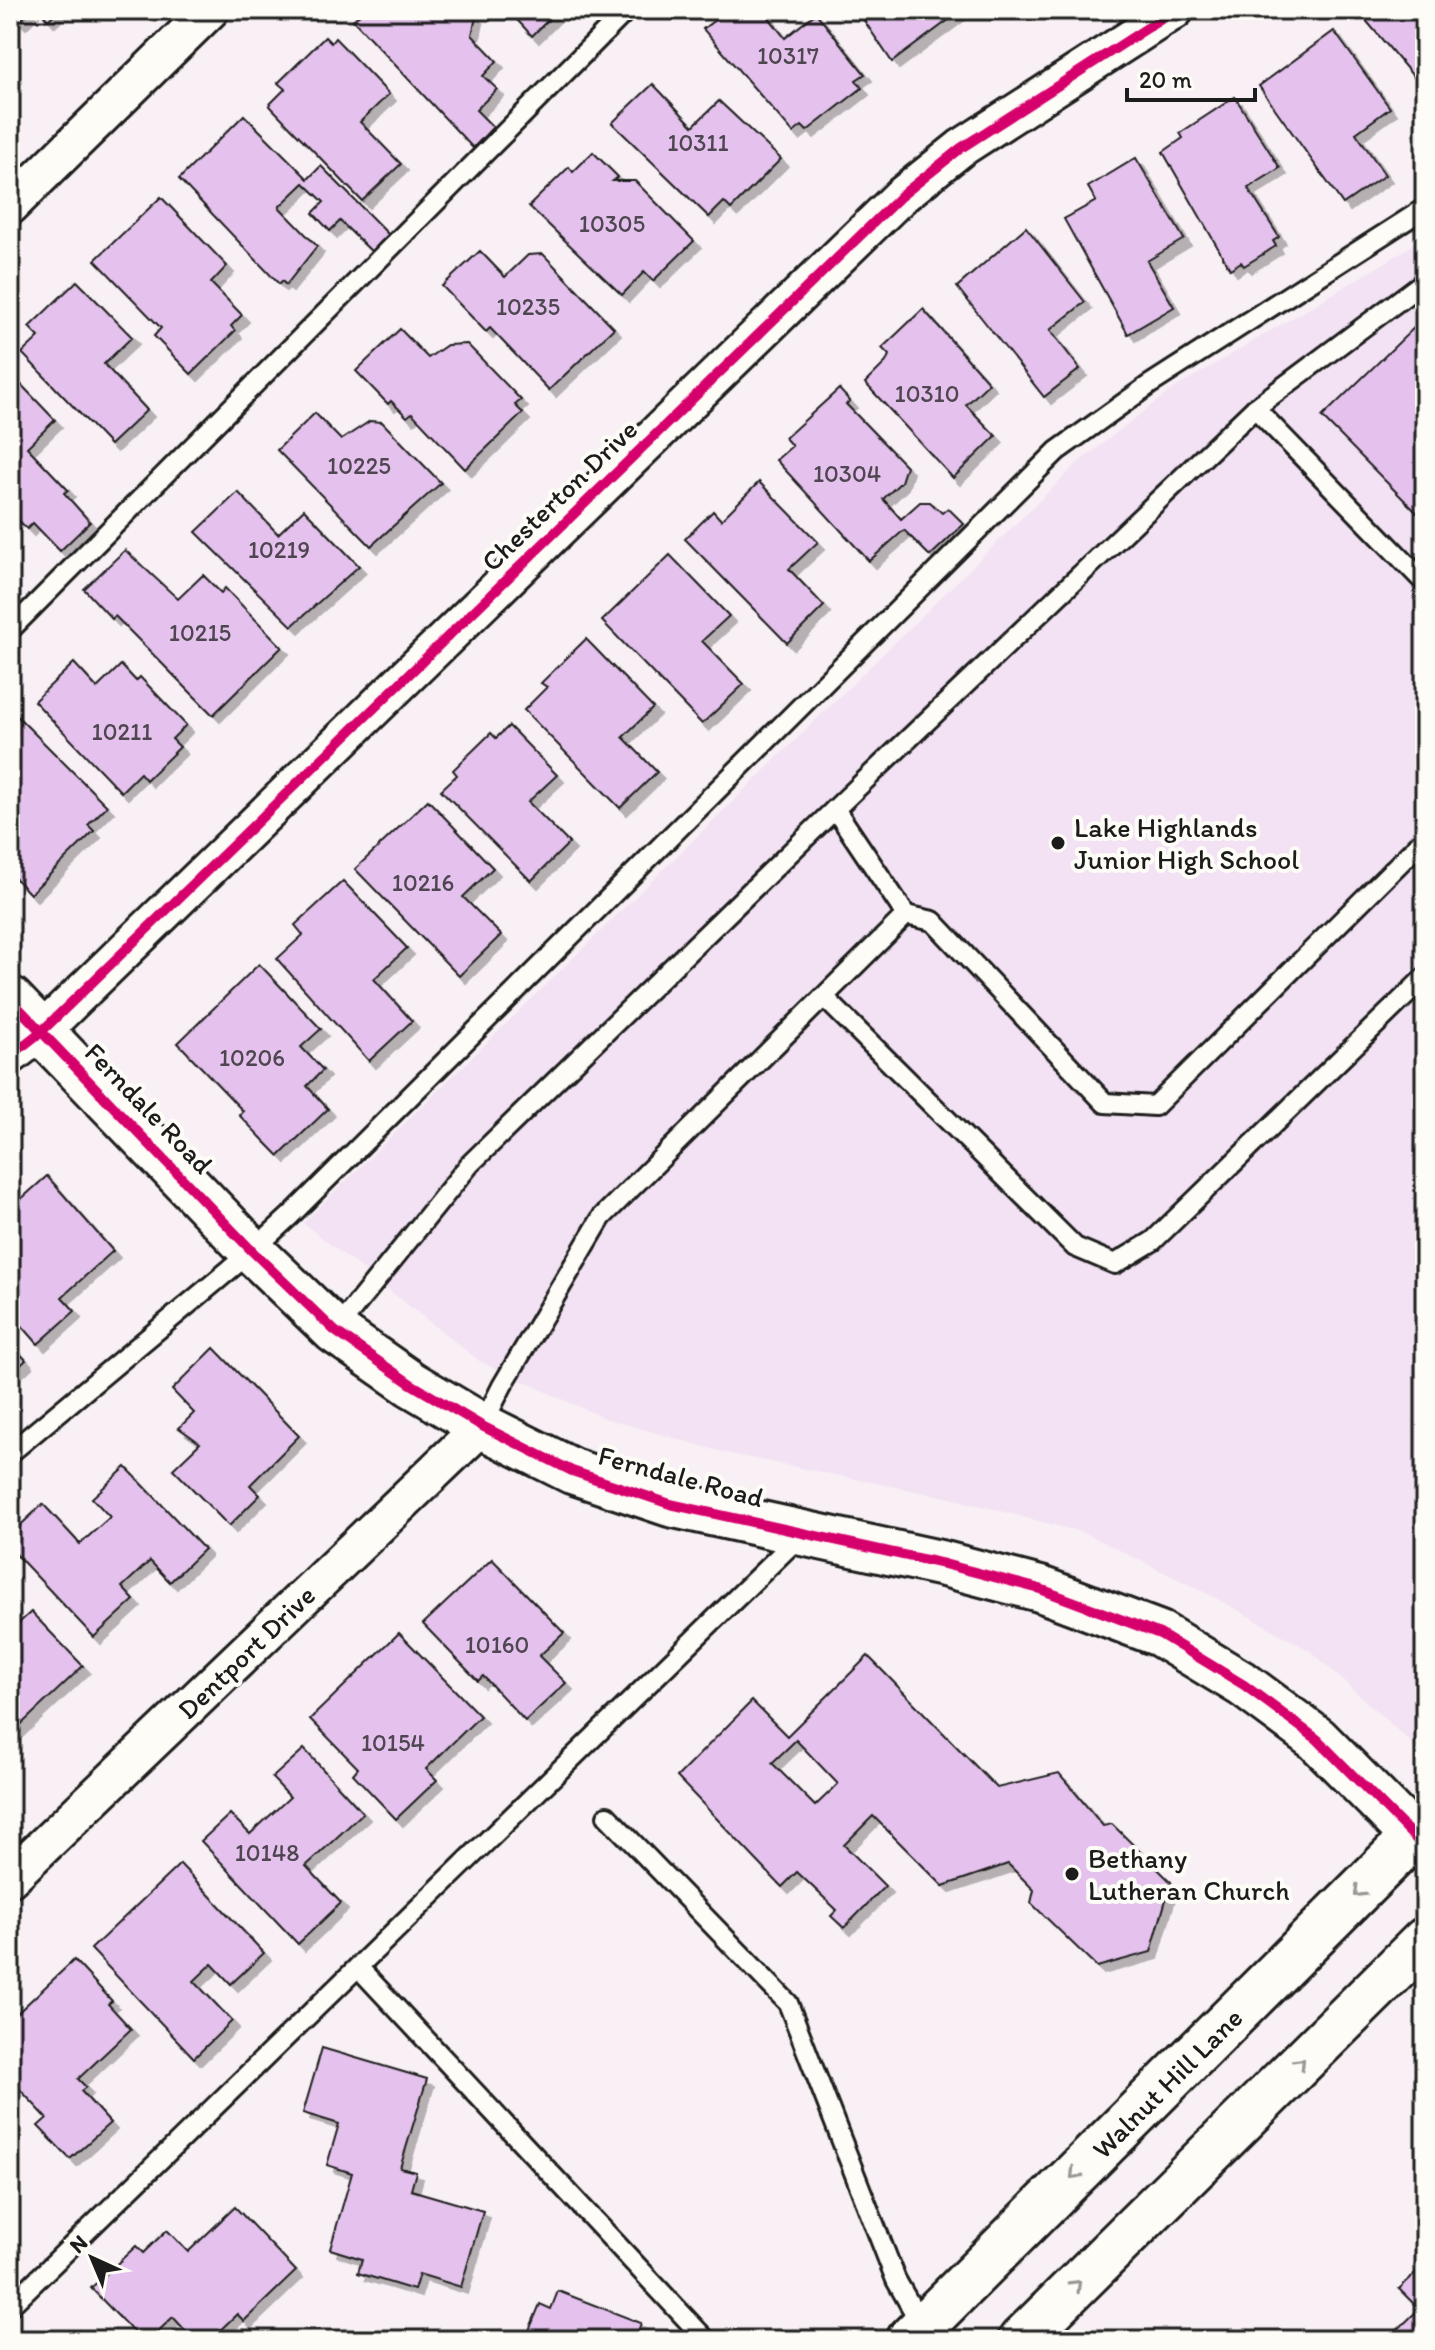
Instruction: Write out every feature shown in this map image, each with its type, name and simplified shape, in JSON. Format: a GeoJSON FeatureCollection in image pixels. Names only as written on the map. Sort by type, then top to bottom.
{"type":"FeatureCollection","features":[{"type":"Feature","properties":{"kind":"street"},"geometry":{"type":"LineString","coordinates":[[10,206],[210,10]]}},
{"type":"Feature","properties":{"kind":"street","name":"Chesterton Drive"},"geometry":{"type":"LineString","coordinates":[[26,1043],[901,196],[961,148],[1175,10]]}},
{"type":"Feature","properties":{"kind":"street","name":"Ferndale Road"},"geometry":{"type":"LineString","coordinates":[[10,999],[26,1043],[335,1331],[411,1384],[482,1426],[572,1471],[670,1504],[944,1564],[1040,1589],[1160,1634],[1244,1685],[1317,1739],[1421,1836]]}},
{"type":"Feature","properties":{"kind":"street","name":"Dentport Drive"},"geometry":{"type":"LineString","coordinates":[[10,1878],[482,1426]]}},
{"type":"Feature","properties":{"kind":"street","name":"Walnut Hill Lane"},"geometry":{"type":"LineString","coordinates":[[922,2335],[1421,1836]]}},
{"type":"Feature","properties":{"kind":"street"},"geometry":{"type":"LineString","coordinates":[[1021,2340],[1425,1940]]}},
{"type":"Feature","properties":{"kind":"lane"},"geometry":{"type":"LineString","coordinates":[[10,630],[627,10]]}},
{"type":"Feature","properties":{"kind":"lane"},"geometry":{"type":"LineString","coordinates":[[10,1453],[290,1216],[1057,451],[1149,385],[1425,208]]}},
{"type":"Feature","properties":{"kind":"lane"},"geometry":{"type":"LineString","coordinates":[[335,1331],[470,1164],[835,809],[1255,408],[1425,281]]}},
{"type":"Feature","properties":{"kind":"lane"},"geometry":{"type":"LineString","coordinates":[[1255,408],[1425,583]]}},
{"type":"Feature","properties":{"kind":"lane"},"geometry":{"type":"LineString","coordinates":[[835,809],[906,915],[933,921],[1105,1103],[1155,1106],[1425,838]]}},
{"type":"Feature","properties":{"kind":"lane"},"geometry":{"type":"LineString","coordinates":[[482,1426],[502,1386],[602,1217],[906,915]]}},
{"type":"Feature","properties":{"kind":"lane"},"geometry":{"type":"LineString","coordinates":[[825,998],[1075,1247],[1115,1264],[1153,1241],[1425,977]]}},
{"type":"Feature","properties":{"kind":"lane"},"geometry":{"type":"LineString","coordinates":[[10,2306],[804,1532]]}},
{"type":"Feature","properties":{"kind":"lane"},"geometry":{"type":"LineString","coordinates":[[607,1816],[788,2003],[896,2280],[922,2335]]}},
{"type":"Feature","properties":{"kind":"lane"},"geometry":{"type":"LineString","coordinates":[[358,1967],[706,2340]]}},
{"type":"Feature","properties":{"kind":"shaded area","name":"Lake Highlands Junior High School"},"geometry":{"type":"Polygon","coordinates":[[[1425,236],[1425,1744],[1419,1750],[1311,1651],[1218,1599],[1085,1533],[951,1498],[730,1454],[604,1418],[481,1362],[303,1223],[1078,463],[1170,391],[1425,236]]]}},
{"type":"Feature","properties":{"kind":"building"},"geometry":{"type":"Polygon","coordinates":[[[10,10],[31,10],[19,22],[10,10]]]}},
{"type":"Feature","properties":{"kind":"building"},"geometry":{"type":"Polygon","coordinates":[[[39,10],[59,10],[48,20],[39,10]]]}},
{"type":"Feature","properties":{"kind":"building"},"geometry":{"type":"Polygon","coordinates":[[[364,10],[469,10],[476,17],[472,35],[497,61],[483,76],[497,89],[476,110],[493,127],[473,148],[353,20],[364,10]]]}},
{"type":"Feature","properties":{"kind":"building"},"geometry":{"type":"Polygon","coordinates":[[[508,10],[558,10],[532,36],[508,10]]]}},
{"type":"Feature","properties":{"kind":"building"},"geometry":{"type":"Polygon","coordinates":[[[728,10],[763,10],[785,38],[816,13],[865,74],[856,80],[862,88],[807,131],[802,126],[793,133],[703,29],[728,10]]]}},
{"type":"Feature","properties":{"kind":"building"},"geometry":{"type":"Polygon","coordinates":[[[857,10],[962,10],[892,62],[857,10]]]}},
{"type":"Feature","properties":{"kind":"building"},"geometry":{"type":"Polygon","coordinates":[[[1359,10],[1425,10],[1425,76],[1418,82],[1359,10]]]}},
{"type":"Feature","properties":{"kind":"building"},"geometry":{"type":"Polygon","coordinates":[[[1334,31],[1390,108],[1356,133],[1385,175],[1343,204],[1259,86],[1334,31]]]}},
{"type":"Feature","properties":{"kind":"building"},"geometry":{"type":"Polygon","coordinates":[[[325,37],[331,43],[335,38],[389,94],[360,122],[401,164],[362,201],[269,105],[285,89],[278,83],[325,37]]]}},
{"type":"Feature","properties":{"kind":"building"},"geometry":{"type":"Polygon","coordinates":[[[653,84],[693,126],[719,101],[781,159],[731,209],[724,202],[709,217],[612,123],[653,84]]]}},
{"type":"Feature","properties":{"kind":"building"},"geometry":{"type":"Polygon","coordinates":[[[1235,97],[1280,168],[1248,188],[1279,237],[1273,241],[1276,246],[1244,266],[1241,262],[1230,269],[1163,152],[1183,138],[1180,133],[1235,97]]]}},
{"type":"Feature","properties":{"kind":"building"},"geometry":{"type":"Polygon","coordinates":[[[244,115],[308,179],[321,166],[390,236],[373,253],[340,221],[330,231],[313,213],[324,202],[304,183],[279,207],[317,246],[286,285],[282,281],[279,284],[179,179],[244,115]]]}},
{"type":"Feature","properties":{"kind":"building"},"geometry":{"type":"Polygon","coordinates":[[[593,152],[618,177],[613,181],[635,181],[694,241],[653,281],[644,272],[622,295],[529,206],[569,167],[573,172],[593,152]]]}},
{"type":"Feature","properties":{"kind":"building"},"geometry":{"type":"Polygon","coordinates":[[[1136,158],[1184,239],[1147,261],[1174,307],[1128,334],[1064,219],[1096,201],[1088,187],[1136,158]]]}},
{"type":"Feature","properties":{"kind":"building"},"geometry":{"type":"Polygon","coordinates":[[[161,197],[227,266],[211,283],[242,315],[231,326],[235,331],[191,374],[154,336],[161,328],[95,260],[161,197]]]}},
{"type":"Feature","properties":{"kind":"building"},"geometry":{"type":"Polygon","coordinates":[[[1026,227],[1085,302],[1050,330],[1080,369],[1044,397],[957,287],[1026,227]]]}},
{"type":"Feature","properties":{"kind":"building"},"geometry":{"type":"Polygon","coordinates":[[[480,251],[505,277],[528,255],[543,254],[614,328],[549,390],[490,328],[486,332],[442,286],[480,251]]]}},
{"type":"Feature","properties":{"kind":"building"},"geometry":{"type":"Polygon","coordinates":[[[77,281],[132,337],[104,364],[147,410],[110,445],[22,353],[39,337],[29,327],[77,281]]]}},
{"type":"Feature","properties":{"kind":"building"},"geometry":{"type":"Polygon","coordinates":[[[923,309],[989,383],[966,405],[996,436],[953,478],[865,383],[886,362],[889,355],[882,348],[923,309]]]}},
{"type":"Feature","properties":{"kind":"building"},"geometry":{"type":"Polygon","coordinates":[[[1425,317],[1425,521],[1322,417],[1425,317]]]}},
{"type":"Feature","properties":{"kind":"building"},"geometry":{"type":"Polygon","coordinates":[[[400,329],[428,358],[447,345],[467,344],[521,400],[515,405],[523,413],[465,469],[412,413],[407,417],[391,401],[388,404],[356,371],[400,329]]]}},
{"type":"Feature","properties":{"kind":"building"},"geometry":{"type":"Polygon","coordinates":[[[10,373],[55,420],[27,447],[68,490],[64,493],[90,522],[60,551],[33,523],[27,529],[10,511],[10,373]]]}},
{"type":"Feature","properties":{"kind":"building"},"geometry":{"type":"Polygon","coordinates":[[[839,389],[850,401],[846,404],[906,466],[901,482],[883,499],[901,519],[920,502],[930,502],[942,513],[948,508],[964,524],[930,556],[904,530],[869,561],[776,460],[792,446],[785,438],[839,389]]]}},
{"type":"Feature","properties":{"kind":"building"},"geometry":{"type":"Polygon","coordinates":[[[315,413],[341,440],[370,421],[382,422],[441,483],[371,546],[277,450],[315,413]]]}},
{"type":"Feature","properties":{"kind":"building"},"geometry":{"type":"Polygon","coordinates":[[[759,482],[818,542],[789,569],[824,606],[787,643],[685,539],[713,511],[721,520],[759,482]]]}},
{"type":"Feature","properties":{"kind":"building"},"geometry":{"type":"Polygon","coordinates":[[[238,492],[278,534],[304,509],[359,566],[292,626],[196,532],[238,492]]]}},
{"type":"Feature","properties":{"kind":"building"},"geometry":{"type":"Polygon","coordinates":[[[125,550],[178,599],[203,575],[221,593],[225,588],[282,647],[213,715],[84,589],[125,550]]]}},
{"type":"Feature","properties":{"kind":"building"},"geometry":{"type":"Polygon","coordinates":[[[670,555],[729,616],[702,641],[744,684],[702,724],[602,621],[670,555]]]}},
{"type":"Feature","properties":{"kind":"building"},"geometry":{"type":"Polygon","coordinates":[[[586,639],[653,708],[623,737],[657,772],[620,808],[524,710],[547,687],[541,683],[586,639]]]}},
{"type":"Feature","properties":{"kind":"building"},"geometry":{"type":"Polygon","coordinates":[[[74,663],[97,688],[121,665],[136,681],[140,677],[186,725],[172,739],[180,747],[146,780],[140,773],[121,792],[34,701],[74,663]]]}},
{"type":"Feature","properties":{"kind":"building"},"geometry":{"type":"Polygon","coordinates":[[[15,714],[107,806],[88,825],[94,831],[30,894],[10,873],[10,719],[15,714]]]}},
{"type":"Feature","properties":{"kind":"building"},"geometry":{"type":"Polygon","coordinates":[[[509,726],[557,775],[528,802],[569,843],[531,881],[441,790],[457,775],[453,770],[491,733],[496,738],[509,726]]]}},
{"type":"Feature","properties":{"kind":"building"},"geometry":{"type":"Polygon","coordinates":[[[428,800],[493,868],[463,897],[501,935],[459,976],[355,869],[428,800]]]}},
{"type":"Feature","properties":{"kind":"building"},"geometry":{"type":"Polygon","coordinates":[[[343,881],[407,948],[374,979],[412,1021],[369,1061],[277,959],[303,935],[295,925],[343,881]]]}},
{"type":"Feature","properties":{"kind":"building"},"geometry":{"type":"Polygon","coordinates":[[[259,964],[321,1029],[301,1047],[323,1070],[307,1086],[328,1109],[279,1156],[239,1115],[243,1111],[178,1043],[259,964]]]}},
{"type":"Feature","properties":{"kind":"building"},"geometry":{"type":"Polygon","coordinates":[[[47,1176],[113,1251],[62,1297],[75,1311],[38,1344],[10,1312],[10,1209],[47,1176]]]}},
{"type":"Feature","properties":{"kind":"building"},"geometry":{"type":"Polygon","coordinates":[[[10,1343],[26,1360],[10,1375],[10,1343]]]}},
{"type":"Feature","properties":{"kind":"building"},"geometry":{"type":"Polygon","coordinates":[[[214,1348],[299,1436],[250,1485],[260,1495],[229,1526],[173,1469],[200,1443],[179,1428],[194,1413],[172,1390],[214,1348]]]}},
{"type":"Feature","properties":{"kind":"building"},"geometry":{"type":"Polygon","coordinates":[[[126,1467],[204,1549],[170,1582],[150,1561],[122,1587],[134,1600],[94,1637],[10,1548],[10,1535],[43,1504],[80,1544],[110,1517],[92,1498],[126,1467]]]}},
{"type":"Feature","properties":{"kind":"building"},"geometry":{"type":"Polygon","coordinates":[[[492,1559],[564,1633],[539,1656],[566,1683],[525,1721],[483,1676],[478,1681],[423,1624],[492,1559]]]}},
{"type":"Feature","properties":{"kind":"building"},"geometry":{"type":"Polygon","coordinates":[[[31,1612],[83,1666],[10,1735],[10,1631],[31,1612]]]}},
{"type":"Feature","properties":{"kind":"building"},"geometry":{"type":"Polygon","coordinates":[[[399,1633],[480,1716],[426,1769],[437,1780],[396,1819],[353,1774],[358,1768],[310,1719],[399,1633]]]}},
{"type":"Feature","properties":{"kind":"building"},"geometry":{"type":"Polygon","coordinates":[[[868,1656],[997,1788],[1059,1773],[1103,1826],[1112,1824],[1171,1882],[1151,1952],[1097,1967],[1031,1903],[1034,1890],[1008,1864],[943,1886],[873,1816],[844,1845],[885,1886],[844,1928],[831,1916],[837,1910],[797,1872],[782,1887],[677,1777],[752,1701],[787,1736],[868,1656]],[[796,1740],[772,1763],[815,1806],[838,1784],[796,1740]]]}},
{"type":"Feature","properties":{"kind":"building"},"geometry":{"type":"Polygon","coordinates":[[[304,1749],[363,1813],[306,1866],[341,1903],[298,1944],[201,1841],[230,1814],[250,1834],[290,1797],[272,1778],[304,1749]]]}},
{"type":"Feature","properties":{"kind":"building"},"geometry":{"type":"Polygon","coordinates":[[[180,1864],[264,1953],[231,1984],[212,1964],[194,1981],[232,2021],[194,2058],[91,1949],[180,1864]]]}},
{"type":"Feature","properties":{"kind":"building"},"geometry":{"type":"Polygon","coordinates":[[[74,1960],[112,2001],[108,2004],[131,2029],[78,2079],[86,2087],[81,2091],[110,2123],[70,2159],[38,2126],[47,2118],[10,2079],[10,2020],[74,1960]]]}},
{"type":"Feature","properties":{"kind":"building"},"geometry":{"type":"Polygon","coordinates":[[[322,2048],[427,2079],[400,2168],[416,2172],[411,2190],[483,2211],[461,2287],[419,2274],[414,2290],[358,2273],[362,2259],[330,2249],[352,2173],[327,2165],[339,2124],[303,2113],[322,2048]]]}},
{"type":"Feature","properties":{"kind":"building"},"geometry":{"type":"Polygon","coordinates":[[[235,2207],[296,2271],[244,2321],[237,2314],[210,2340],[194,2340],[173,2317],[149,2340],[141,2340],[91,2288],[136,2246],[143,2253],[167,2230],[188,2252],[235,2207]]]}},
{"type":"Feature","properties":{"kind":"building"},"geometry":{"type":"Polygon","coordinates":[[[1425,2264],[1425,2340],[1387,2340],[1419,2309],[1399,2289],[1425,2264]]]}},
{"type":"Feature","properties":{"kind":"building"},"geometry":{"type":"Polygon","coordinates":[[[558,2291],[641,2323],[635,2340],[525,2340],[540,2304],[551,2309],[558,2291]]]}},
{"type":"Feature","properties":{"kind":"cycle path"},"geometry":{"type":"LineString","coordinates":[[10,1056],[42,1031],[901,196],[961,148],[1175,10]]}},
{"type":"Feature","properties":{"kind":"cycle path"},"geometry":{"type":"LineString","coordinates":[[10,999],[252,1251],[335,1331],[411,1384],[482,1426],[572,1471],[670,1504],[944,1564],[1040,1589],[1160,1634],[1244,1685],[1317,1739],[1425,1848]]}},
{"type":"Feature","properties":{"kind":"place","name":"Lake Highlands Junior High School"},"geometry":{"type":"Point","coordinates":[1058,843]}},
{"type":"Feature","properties":{"kind":"place","name":"Bethany Lutheran Church"},"geometry":{"type":"Point","coordinates":[1072,1874]}}]}
